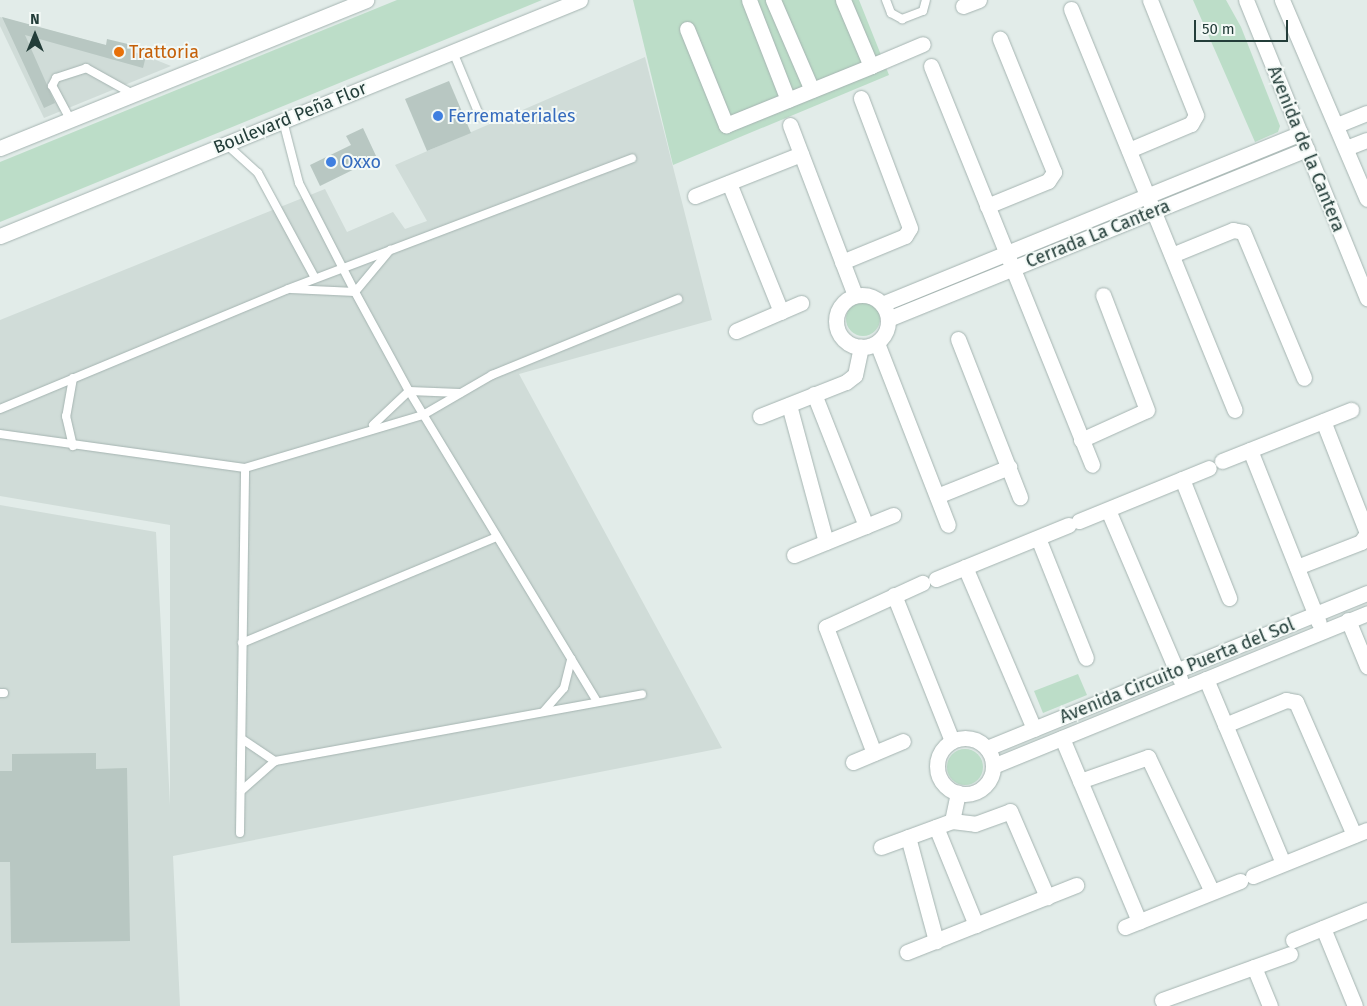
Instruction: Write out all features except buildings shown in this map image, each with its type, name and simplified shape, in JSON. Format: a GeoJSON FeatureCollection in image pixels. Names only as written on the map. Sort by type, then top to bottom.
{"type":"FeatureCollection","features":[{"type":"Feature","properties":{"kind":"street"},"geometry":{"type":"LineString","coordinates":[[0,148],[71,121],[366,0]]}},
{"type":"Feature","properties":{"kind":"street","name":"Boulevard Peña Flor"},"geometry":{"type":"LineString","coordinates":[[0,236],[580,0]]}},
{"type":"Feature","properties":{"kind":"street"},"geometry":{"type":"LineString","coordinates":[[749,0],[788,100]]}},
{"type":"Feature","properties":{"kind":"street"},"geometry":{"type":"LineString","coordinates":[[773,0],[812,90]]}},
{"type":"Feature","properties":{"kind":"street"},"geometry":{"type":"LineString","coordinates":[[843,0],[871,66]]}},
{"type":"Feature","properties":{"kind":"street"},"geometry":{"type":"LineString","coordinates":[[963,6],[979,0]]}},
{"type":"Feature","properties":{"kind":"street"},"geometry":{"type":"LineString","coordinates":[[1129,150],[1191,124],[1196,115],[1150,0]]}},
{"type":"Feature","properties":{"kind":"street","name":"Avenida de la Cantera"},"geometry":{"type":"LineString","coordinates":[[1246,0],[1367,298]]}},
{"type":"Feature","properties":{"kind":"street","name":"Avenida de la Cantera"},"geometry":{"type":"LineString","coordinates":[[1282,0],[1367,199]]}},
{"type":"Feature","properties":{"kind":"street"},"geometry":{"type":"LineString","coordinates":[[1071,9],[1235,410]]}},
{"type":"Feature","properties":{"kind":"street"},"geometry":{"type":"LineString","coordinates":[[687,29],[726,126],[923,44]]}},
{"type":"Feature","properties":{"kind":"street"},"geometry":{"type":"LineString","coordinates":[[987,206],[1048,181],[1054,172],[1000,38]]}},
{"type":"Feature","properties":{"kind":"street"},"geometry":{"type":"LineString","coordinates":[[931,66],[1092,465]]}},
{"type":"Feature","properties":{"kind":"street"},"geometry":{"type":"LineString","coordinates":[[842,262],[905,236],[910,228],[861,98]]}},
{"type":"Feature","properties":{"kind":"street"},"geometry":{"type":"LineString","coordinates":[[1337,125],[1367,112]]}},
{"type":"Feature","properties":{"kind":"street"},"geometry":{"type":"LineString","coordinates":[[790,125],[855,295]]}},
{"type":"Feature","properties":{"kind":"street","name":"Cerrada La Cantera"},"geometry":{"type":"LineString","coordinates":[[882,304],[1300,133]]}},
{"type":"Feature","properties":{"kind":"street"},"geometry":{"type":"LineString","coordinates":[[1346,148],[1367,140]]}},
{"type":"Feature","properties":{"kind":"street","name":"Cerrada La Cantera"},"geometry":{"type":"LineString","coordinates":[[888,319],[1306,149]]}},
{"type":"Feature","properties":{"kind":"street"},"geometry":{"type":"LineString","coordinates":[[695,196],[801,154]]}},
{"type":"Feature","properties":{"kind":"street"},"geometry":{"type":"LineString","coordinates":[[728,183],[781,312]]}},
{"type":"Feature","properties":{"kind":"street"},"geometry":{"type":"LineString","coordinates":[[1172,255],[1233,230],[1243,232],[1304,378]]}},
{"type":"Feature","properties":{"kind":"street"},"geometry":{"type":"LineString","coordinates":[[855,295],[870,296],[882,304],[888,319],[886,333],[877,343],[861,347],[849,344],[836,324],[837,312],[855,295]]}},
{"type":"Feature","properties":{"kind":"street"},"geometry":{"type":"LineString","coordinates":[[1082,440],[1147,410],[1103,295]]}},
{"type":"Feature","properties":{"kind":"street"},"geometry":{"type":"LineString","coordinates":[[736,331],[801,304]]}},
{"type":"Feature","properties":{"kind":"street"},"geometry":{"type":"LineString","coordinates":[[958,339],[1020,497]]}},
{"type":"Feature","properties":{"kind":"street"},"geometry":{"type":"LineString","coordinates":[[877,343],[948,525]]}},
{"type":"Feature","properties":{"kind":"street"},"geometry":{"type":"LineString","coordinates":[[760,416],[855,375],[861,347]]}},
{"type":"Feature","properties":{"kind":"street"},"geometry":{"type":"LineString","coordinates":[[814,394],[866,526]]}},
{"type":"Feature","properties":{"kind":"street"},"geometry":{"type":"LineString","coordinates":[[789,405],[826,542]]}},
{"type":"Feature","properties":{"kind":"street"},"geometry":{"type":"LineString","coordinates":[[874,753],[825,630],[831,622],[1351,410]]}},
{"type":"Feature","properties":{"kind":"street"},"geometry":{"type":"LineString","coordinates":[[1297,567],[1361,542],[1367,533],[1323,421]]}},
{"type":"Feature","properties":{"kind":"street"},"geometry":{"type":"LineString","coordinates":[[1250,450],[1323,631]]}},
{"type":"Feature","properties":{"kind":"street"},"geometry":{"type":"LineString","coordinates":[[937,496],[1009,467]]}},
{"type":"Feature","properties":{"kind":"street"},"geometry":{"type":"LineString","coordinates":[[1182,479],[1229,598]]}},
{"type":"Feature","properties":{"kind":"street"},"geometry":{"type":"LineString","coordinates":[[1108,510],[1184,688]]}},
{"type":"Feature","properties":{"kind":"street"},"geometry":{"type":"LineString","coordinates":[[794,555],[893,515]]}},
{"type":"Feature","properties":{"kind":"street"},"geometry":{"type":"LineString","coordinates":[[1038,538],[1086,658]]}},
{"type":"Feature","properties":{"kind":"street"},"geometry":{"type":"LineString","coordinates":[[965,567],[1034,729]]}},
{"type":"Feature","properties":{"kind":"street","name":"Avenida Circuito Puerta del Sol"},"geometry":{"type":"LineString","coordinates":[[986,748],[1367,593]]}},
{"type":"Feature","properties":{"kind":"street"},"geometry":{"type":"LineString","coordinates":[[894,595],[952,741]]}},
{"type":"Feature","properties":{"kind":"street","name":"Avenida Circuito Puerta del Sol"},"geometry":{"type":"LineString","coordinates":[[993,766],[1367,613]]}},
{"type":"Feature","properties":{"kind":"street"},"geometry":{"type":"LineString","coordinates":[[1348,620],[1366,664]]}},
{"type":"Feature","properties":{"kind":"street"},"geometry":{"type":"LineString","coordinates":[[1206,679],[1283,863]]}},
{"type":"Feature","properties":{"kind":"street"},"geometry":{"type":"LineString","coordinates":[[1062,738],[1080,781],[1132,924],[1360,832],[1296,702],[1286,700],[1225,725]]}},
{"type":"Feature","properties":{"kind":"street"},"geometry":{"type":"LineString","coordinates":[[971,739],[986,748],[993,766],[980,790],[958,794],[946,788],[936,772],[939,754],[952,741],[971,739]]}},
{"type":"Feature","properties":{"kind":"street"},"geometry":{"type":"LineString","coordinates":[[853,762],[903,741]]}},
{"type":"Feature","properties":{"kind":"street"},"geometry":{"type":"LineString","coordinates":[[1080,781],[1148,757],[1212,892]]}},
{"type":"Feature","properties":{"kind":"street"},"geometry":{"type":"LineString","coordinates":[[952,821],[958,794]]}},
{"type":"Feature","properties":{"kind":"street"},"geometry":{"type":"LineString","coordinates":[[881,847],[952,821],[975,824],[1010,811],[1047,896]]}},
{"type":"Feature","properties":{"kind":"street"},"geometry":{"type":"LineString","coordinates":[[936,827],[976,925]]}},
{"type":"Feature","properties":{"kind":"street"},"geometry":{"type":"LineString","coordinates":[[908,837],[936,941]]}},
{"type":"Feature","properties":{"kind":"street"},"geometry":{"type":"LineString","coordinates":[[907,952],[1076,885]]}},
{"type":"Feature","properties":{"kind":"street"},"geometry":{"type":"LineString","coordinates":[[1162,1000],[1187,999],[1292,947],[1324,928],[1367,910]]}},
{"type":"Feature","properties":{"kind":"street"},"geometry":{"type":"LineString","coordinates":[[1324,928],[1355,1006]]}},
{"type":"Feature","properties":{"kind":"street"},"geometry":{"type":"LineString","coordinates":[[1254,966],[1270,1006]]}},
{"type":"Feature","properties":{"kind":"lane"},"geometry":{"type":"LineString","coordinates":[[886,0],[891,13],[902,19],[923,11],[926,0]]}},
{"type":"Feature","properties":{"kind":"lane"},"geometry":{"type":"LineString","coordinates":[[453,52],[480,117]]}},
{"type":"Feature","properties":{"kind":"lane"},"geometry":{"type":"LineString","coordinates":[[71,121],[52,86],[56,78],[86,68],[134,95]]}},
{"type":"Feature","properties":{"kind":"lane"},"geometry":{"type":"LineString","coordinates":[[284,121],[299,183],[342,268],[409,392],[597,702]]}},
{"type":"Feature","properties":{"kind":"lane"},"geometry":{"type":"LineString","coordinates":[[226,144],[258,173],[315,278]]}},
{"type":"Feature","properties":{"kind":"lane"},"geometry":{"type":"LineString","coordinates":[[0,410],[315,278],[632,158]]}},
{"type":"Feature","properties":{"kind":"lane"},"geometry":{"type":"LineString","coordinates":[[355,292],[391,248]]}},
{"type":"Feature","properties":{"kind":"lane"},"geometry":{"type":"LineString","coordinates":[[288,289],[355,292]]}},
{"type":"Feature","properties":{"kind":"lane"},"geometry":{"type":"LineString","coordinates":[[0,434],[73,446],[245,468],[372,427],[423,415],[492,375],[678,299]]}},
{"type":"Feature","properties":{"kind":"lane"},"geometry":{"type":"LineString","coordinates":[[73,378],[66,416],[73,446]]}},
{"type":"Feature","properties":{"kind":"lane"},"geometry":{"type":"LineString","coordinates":[[372,427],[409,392],[460,393]]}},
{"type":"Feature","properties":{"kind":"lane"},"geometry":{"type":"LineString","coordinates":[[240,833],[245,468]]}},
{"type":"Feature","properties":{"kind":"lane"},"geometry":{"type":"LineString","coordinates":[[242,643],[497,536]]}},
{"type":"Feature","properties":{"kind":"lane"},"geometry":{"type":"LineString","coordinates":[[544,711],[564,688],[571,659]]}},
{"type":"Feature","properties":{"kind":"lane"},"geometry":{"type":"LineString","coordinates":[[241,790],[275,760],[642,694]]}},
{"type":"Feature","properties":{"kind":"lane"},"geometry":{"type":"LineString","coordinates":[[242,739],[275,760]]}},
{"type":"Feature","properties":{"kind":"shaded area"},"geometry":{"type":"Polygon","coordinates":[[[0,17],[146,56],[171,66],[44,118],[0,26],[0,17]]]}},
{"type":"Feature","properties":{"kind":"shaded area"},"geometry":{"type":"Polygon","coordinates":[[[645,57],[712,320],[519,374],[722,748],[173,856],[180,1006],[0,1006],[0,505],[156,532],[170,805],[170,525],[0,496],[0,320],[325,189],[347,232],[393,212],[405,229],[427,221],[395,165],[645,57]]]}},
{"type":"Feature","properties":{"kind":"green space"},"geometry":{"type":"Polygon","coordinates":[[[397,0],[542,0],[0,222],[0,162],[397,0]]]}},
{"type":"Feature","properties":{"kind":"green space"},"geometry":{"type":"Polygon","coordinates":[[[633,0],[859,0],[889,75],[673,165],[633,0]]]}},
{"type":"Feature","properties":{"kind":"green space"},"geometry":{"type":"Polygon","coordinates":[[[1193,0],[1226,0],[1241,27],[1280,126],[1278,132],[1255,142],[1193,0]]]}},
{"type":"Feature","properties":{"kind":"green space"},"geometry":{"type":"Polygon","coordinates":[[[863,302],[870,303],[875,307],[879,312],[879,326],[875,331],[870,335],[863,336],[856,335],[851,331],[847,326],[846,319],[847,312],[851,307],[856,303],[863,302]]]}},
{"type":"Feature","properties":{"kind":"green space"},"geometry":{"type":"Polygon","coordinates":[[[1078,674],[1087,695],[1043,713],[1034,691],[1078,674]]]}},
{"type":"Feature","properties":{"kind":"green space"},"geometry":{"type":"Polygon","coordinates":[[[965,749],[972,750],[978,754],[982,760],[982,774],[978,780],[972,784],[965,785],[958,784],[952,780],[948,774],[947,767],[948,760],[952,754],[958,750],[965,749]]]}},
{"type":"Feature","properties":{"kind":"place","name":"Trattoria"},"geometry":{"type":"Point","coordinates":[119,52]}},
{"type":"Feature","properties":{"kind":"place","name":"Ferremateriales"},"geometry":{"type":"Point","coordinates":[438,116]}},
{"type":"Feature","properties":{"kind":"place","name":"Oxxo"},"geometry":{"type":"Point","coordinates":[331,162]}}]}
